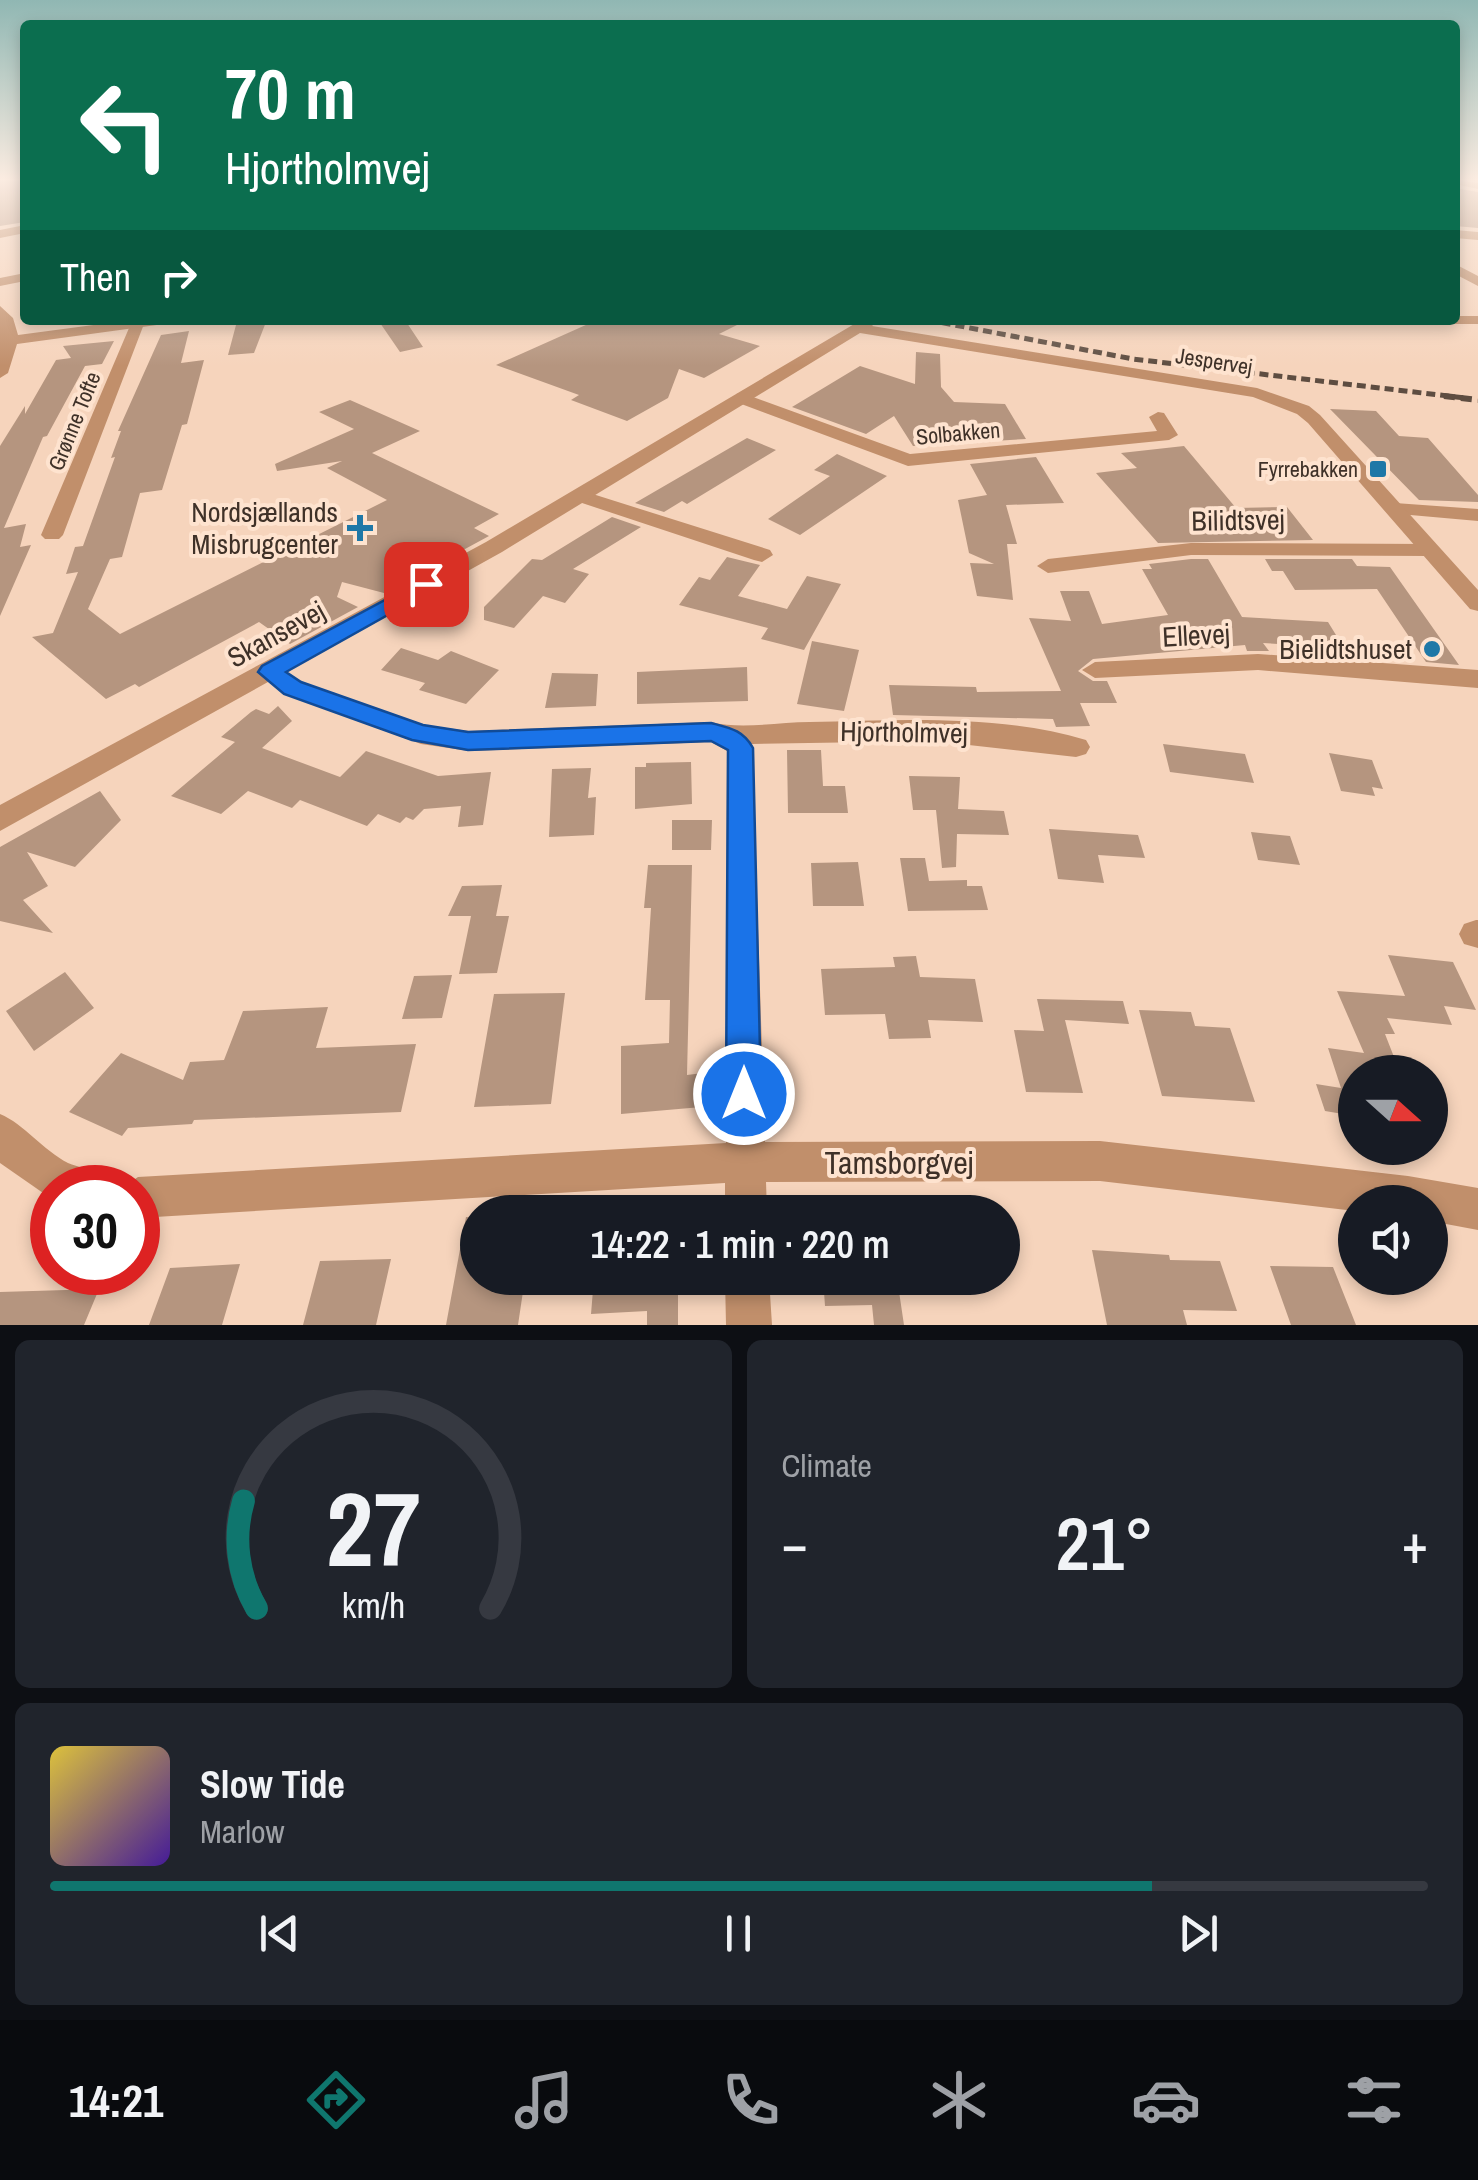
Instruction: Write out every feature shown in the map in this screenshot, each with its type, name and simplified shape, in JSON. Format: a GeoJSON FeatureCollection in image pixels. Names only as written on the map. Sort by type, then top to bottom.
{"type":"FeatureCollection","features":[{"type":"Feature","properties":{"kind":"street"},"geometry":{"type":"LineString","coordinates":[[0,310],[10,324],[0,373]]}},
{"type":"Feature","properties":{"kind":"street"},"geometry":{"type":"LineString","coordinates":[[6,341],[129,325]]}},
{"type":"Feature","properties":{"kind":"street","name":"Grønne Tofte"},"geometry":{"type":"LineString","coordinates":[[52,536],[137,325]]}},
{"type":"Feature","properties":{"kind":"street","name":"Skansevej"},"geometry":{"type":"LineString","coordinates":[[0,819],[580,496],[862,325]]}},
{"type":"Feature","properties":{"kind":"street","name":"Jespervej"},"geometry":{"type":"LineString","coordinates":[[870,325],[1281,400],[1314,420],[1476,601]]}},
{"type":"Feature","properties":{"kind":"street","name":"Solbakken"},"geometry":{"type":"LineString","coordinates":[[742,398],[908,460],[1169,435],[1158,418]]}},
{"type":"Feature","properties":{"kind":"street"},"geometry":{"type":"LineString","coordinates":[[580,496],[762,555]]}},
{"type":"Feature","properties":{"kind":"street"},"geometry":{"type":"LineString","coordinates":[[1396,509],[1478,515]]}},
{"type":"Feature","properties":{"kind":"street","name":"Bilidtsvej"},"geometry":{"type":"LineString","coordinates":[[1048,566],[1192,549],[1430,550]]}},
{"type":"Feature","properties":{"kind":"street","name":"Ellevej"},"geometry":{"type":"LineString","coordinates":[[1096,670],[1258,662],[1478,679]]}},
{"type":"Feature","properties":{"kind":"street","name":"Hjortholmvej"},"geometry":{"type":"LineString","coordinates":[[270,672],[293,688],[420,734],[452,738],[711,732],[730,737],[762,732],[898,730],[1010,734],[1076,747]]}},
{"type":"Feature","properties":{"kind":"street"},"geometry":{"type":"LineString","coordinates":[[730,737],[740,748],[745,1195]]}},
{"type":"Feature","properties":{"kind":"street"},"geometry":{"type":"LineString","coordinates":[[0,1134],[5,1143],[37,1165]]}},
{"type":"Feature","properties":{"kind":"street","name":"Tamsborgvej"},"geometry":{"type":"LineString","coordinates":[[160,1197],[744,1162],[1100,1161],[1408,1197],[1478,1209]]}},
{"type":"Feature","properties":{"kind":"street"},"geometry":{"type":"LineString","coordinates":[[748,1295],[748,1325]]}},
{"type":"Feature","properties":{"kind":"building"},"geometry":{"type":"Polygon","coordinates":[[[236,325],[265,325],[254,353],[228,355],[236,325]]]}},
{"type":"Feature","properties":{"kind":"building"},"geometry":{"type":"Polygon","coordinates":[[[381,325],[408,325],[423,347],[400,352],[381,325]]]}},
{"type":"Feature","properties":{"kind":"building"},"geometry":{"type":"Polygon","coordinates":[[[586,325],[737,325],[719,334],[760,346],[704,378],[679,369],[668,398],[627,421],[571,400],[579,395],[496,365],[586,325]]]}},
{"type":"Feature","properties":{"kind":"building"},"geometry":{"type":"Polygon","coordinates":[[[189,331],[181,363],[204,360],[187,424],[182,425],[162,490],[140,493],[122,557],[110,559],[88,609],[120,634],[387,500],[327,468],[342,461],[277,471],[275,464],[354,429],[319,412],[350,400],[420,431],[372,453],[499,514],[474,528],[489,536],[384,593],[342,582],[337,597],[358,607],[290,644],[259,622],[139,687],[135,684],[106,699],[32,637],[53,633],[78,572],[66,574],[75,547],[83,546],[115,457],[111,458],[118,431],[161,335],[189,331]]]}},
{"type":"Feature","properties":{"kind":"building"},"geometry":{"type":"Polygon","coordinates":[[[114,341],[102,364],[85,366],[43,437],[4,528],[26,524],[20,547],[31,545],[0,616],[0,446],[25,406],[25,414],[56,360],[71,358],[63,346],[114,341]]]}},
{"type":"Feature","properties":{"kind":"building"},"geometry":{"type":"Polygon","coordinates":[[[916,352],[940,354],[941,387],[954,402],[1005,404],[1026,439],[913,446],[894,416],[866,434],[792,407],[860,366],[915,384],[916,352]]]}},
{"type":"Feature","properties":{"kind":"building"},"geometry":{"type":"Polygon","coordinates":[[[1330,409],[1376,411],[1399,436],[1428,438],[1478,495],[1478,502],[1419,500],[1330,409]]]}},
{"type":"Feature","properties":{"kind":"building"},"geometry":{"type":"Polygon","coordinates":[[[747,438],[776,450],[687,504],[682,501],[664,512],[635,503],[747,438]]]}},
{"type":"Feature","properties":{"kind":"building"},"geometry":{"type":"Polygon","coordinates":[[[1184,446],[1236,508],[1287,507],[1313,540],[1158,543],[1096,473],[1137,468],[1121,453],[1184,446]]]}},
{"type":"Feature","properties":{"kind":"building"},"geometry":{"type":"Polygon","coordinates":[[[837,454],[887,476],[800,535],[768,519],[830,476],[814,470],[837,454]]]}},
{"type":"Feature","properties":{"kind":"building"},"geometry":{"type":"Polygon","coordinates":[[[1036,457],[1064,503],[1006,505],[1017,544],[1007,544],[1013,600],[977,596],[970,563],[994,564],[969,553],[958,500],[987,495],[970,464],[1036,457]]]}},
{"type":"Feature","properties":{"kind":"building"},"geometry":{"type":"Polygon","coordinates":[[[612,517],[641,527],[573,569],[589,574],[565,603],[543,596],[514,628],[484,620],[484,607],[532,559],[542,560],[612,517]]]}},
{"type":"Feature","properties":{"kind":"building"},"geometry":{"type":"Polygon","coordinates":[[[727,557],[760,565],[738,596],[787,609],[807,576],[841,584],[804,650],[761,639],[768,628],[679,605],[699,577],[710,580],[727,557]]]}},
{"type":"Feature","properties":{"kind":"building"},"geometry":{"type":"Polygon","coordinates":[[[1208,559],[1242,617],[1328,622],[1344,648],[1263,643],[1269,651],[1247,651],[1245,645],[1093,659],[1078,671],[1093,681],[1107,681],[1117,703],[1080,703],[1090,726],[1056,727],[1053,719],[893,715],[889,685],[976,687],[977,692],[1061,691],[1029,618],[1071,621],[1060,591],[1089,591],[1102,624],[1168,615],[1142,569],[1152,569],[1149,564],[1208,559]]]}},
{"type":"Feature","properties":{"kind":"building"},"geometry":{"type":"Polygon","coordinates":[[[1265,559],[1352,559],[1357,566],[1390,567],[1459,665],[1426,662],[1377,589],[1295,590],[1283,571],[1272,571],[1265,559]]]}},
{"type":"Feature","properties":{"kind":"building"},"geometry":{"type":"Polygon","coordinates":[[[812,641],[859,650],[844,711],[797,704],[812,641]]]}},
{"type":"Feature","properties":{"kind":"building"},"geometry":{"type":"Polygon","coordinates":[[[401,648],[438,660],[451,651],[499,670],[466,704],[419,690],[425,683],[381,670],[401,648]]]}},
{"type":"Feature","properties":{"kind":"building"},"geometry":{"type":"Polygon","coordinates":[[[747,667],[748,701],[637,704],[637,672],[747,667]]]}},
{"type":"Feature","properties":{"kind":"building"},"geometry":{"type":"Polygon","coordinates":[[[552,673],[598,674],[596,706],[545,708],[552,673]]]}},
{"type":"Feature","properties":{"kind":"building"},"geometry":{"type":"Polygon","coordinates":[[[278,706],[292,721],[262,748],[340,777],[366,751],[438,776],[491,772],[483,825],[458,827],[461,806],[424,809],[413,820],[406,817],[400,823],[378,814],[367,826],[300,800],[292,808],[248,791],[221,814],[171,796],[235,742],[221,737],[256,709],[269,714],[278,706]]]}},
{"type":"Feature","properties":{"kind":"building"},"geometry":{"type":"Polygon","coordinates":[[[1163,744],[1245,754],[1254,783],[1170,772],[1163,744]]]}},
{"type":"Feature","properties":{"kind":"building"},"geometry":{"type":"Polygon","coordinates":[[[787,750],[821,750],[823,786],[845,786],[848,813],[788,813],[787,750]]]}},
{"type":"Feature","properties":{"kind":"building"},"geometry":{"type":"Polygon","coordinates":[[[1329,753],[1372,760],[1383,789],[1372,787],[1375,796],[1341,791],[1329,753]]]}},
{"type":"Feature","properties":{"kind":"building"},"geometry":{"type":"Polygon","coordinates":[[[691,762],[692,804],[635,809],[635,767],[646,767],[646,763],[691,762]]]}},
{"type":"Feature","properties":{"kind":"building"},"geometry":{"type":"Polygon","coordinates":[[[591,768],[588,798],[596,797],[594,835],[549,837],[552,769],[591,768]]]}},
{"type":"Feature","properties":{"kind":"building"},"geometry":{"type":"Polygon","coordinates":[[[909,776],[960,777],[958,809],[1004,811],[1009,835],[957,834],[956,867],[942,868],[936,810],[913,810],[909,776]]]}},
{"type":"Feature","properties":{"kind":"building"},"geometry":{"type":"Polygon","coordinates":[[[100,791],[121,820],[75,867],[27,852],[48,886],[23,900],[53,933],[0,921],[0,847],[100,791]]]}},
{"type":"Feature","properties":{"kind":"building"},"geometry":{"type":"Polygon","coordinates":[[[672,820],[712,820],[711,850],[672,850],[672,820]]]}},
{"type":"Feature","properties":{"kind":"building"},"geometry":{"type":"Polygon","coordinates":[[[1049,829],[1138,835],[1145,858],[1098,855],[1104,883],[1058,879],[1049,829]]]}},
{"type":"Feature","properties":{"kind":"building"},"geometry":{"type":"Polygon","coordinates":[[[1251,832],[1290,836],[1300,865],[1258,860],[1251,832]]]}},
{"type":"Feature","properties":{"kind":"building"},"geometry":{"type":"Polygon","coordinates":[[[900,858],[925,858],[929,881],[967,880],[967,886],[982,886],[988,910],[908,911],[900,858]]]}},
{"type":"Feature","properties":{"kind":"building"},"geometry":{"type":"Polygon","coordinates":[[[858,862],[864,906],[813,906],[811,863],[858,862]]]}},
{"type":"Feature","properties":{"kind":"building"},"geometry":{"type":"Polygon","coordinates":[[[648,865],[692,865],[687,1075],[711,1072],[713,1106],[621,1114],[621,1046],[669,1043],[670,1000],[645,1000],[651,908],[644,908],[648,865]]]}},
{"type":"Feature","properties":{"kind":"building"},"geometry":{"type":"Polygon","coordinates":[[[502,885],[496,916],[509,916],[497,973],[459,974],[471,916],[448,916],[462,886],[502,885]]]}},
{"type":"Feature","properties":{"kind":"building"},"geometry":{"type":"Polygon","coordinates":[[[1388,955],[1453,962],[1476,1010],[1444,1006],[1452,1025],[1387,1018],[1395,1034],[1385,1034],[1393,1055],[1338,1055],[1338,1079],[1328,1048],[1364,1053],[1337,991],[1405,996],[1388,955]]]}},
{"type":"Feature","properties":{"kind":"building"},"geometry":{"type":"Polygon","coordinates":[[[916,956],[920,977],[975,979],[983,1022],[928,1020],[931,1038],[889,1039],[885,1014],[825,1015],[821,969],[895,967],[893,957],[916,956]]]}},
{"type":"Feature","properties":{"kind":"building"},"geometry":{"type":"Polygon","coordinates":[[[65,972],[94,1008],[34,1051],[6,1011],[65,972]]]}},
{"type":"Feature","properties":{"kind":"building"},"geometry":{"type":"Polygon","coordinates":[[[452,975],[442,1018],[402,1019],[414,976],[452,975]]]}},
{"type":"Feature","properties":{"kind":"building"},"geometry":{"type":"Polygon","coordinates":[[[565,993],[551,1104],[474,1107],[494,994],[565,993]]]}},
{"type":"Feature","properties":{"kind":"building"},"geometry":{"type":"Polygon","coordinates":[[[1037,999],[1123,1001],[1129,1024],[1065,1020],[1083,1093],[1026,1092],[1014,1030],[1044,1031],[1037,999]]]}},
{"type":"Feature","properties":{"kind":"building"},"geometry":{"type":"Polygon","coordinates":[[[328,1007],[316,1048],[416,1044],[401,1112],[194,1120],[192,1124],[128,1128],[122,1136],[69,1112],[121,1053],[183,1080],[190,1062],[224,1060],[243,1011],[328,1007]]]}},
{"type":"Feature","properties":{"kind":"building"},"geometry":{"type":"Polygon","coordinates":[[[1139,1010],[1191,1012],[1195,1026],[1230,1028],[1255,1102],[1162,1096],[1139,1010]]]}},
{"type":"Feature","properties":{"kind":"building"},"geometry":{"type":"Polygon","coordinates":[[[1316,1084],[1338,1088],[1338,1113],[1325,1111],[1316,1084]]]}},
{"type":"Feature","properties":{"kind":"building"},"geometry":{"type":"Polygon","coordinates":[[[460,1249],[460,1295],[522,1295],[518,1325],[446,1325],[460,1249]]]}},
{"type":"Feature","properties":{"kind":"building"},"geometry":{"type":"Polygon","coordinates":[[[1092,1250],[1169,1255],[1170,1260],[1220,1261],[1237,1311],[1183,1310],[1187,1325],[1107,1325],[1092,1250]]]}},
{"type":"Feature","properties":{"kind":"building"},"geometry":{"type":"Polygon","coordinates":[[[391,1259],[376,1325],[303,1325],[320,1261],[391,1259]]]}},
{"type":"Feature","properties":{"kind":"building"},"geometry":{"type":"Polygon","coordinates":[[[240,1264],[222,1325],[149,1325],[170,1268],[240,1264]]]}},
{"type":"Feature","properties":{"kind":"building"},"geometry":{"type":"Polygon","coordinates":[[[1270,1266],[1333,1267],[1338,1295],[1344,1295],[1356,1325],[1291,1325],[1270,1266]]]}},
{"type":"Feature","properties":{"kind":"building"},"geometry":{"type":"Polygon","coordinates":[[[0,1292],[96,1295],[84,1325],[0,1325],[0,1292]]]}},
{"type":"Feature","properties":{"kind":"building"},"geometry":{"type":"Polygon","coordinates":[[[593,1295],[678,1295],[678,1325],[647,1325],[647,1311],[591,1314],[593,1295]]]}},
{"type":"Feature","properties":{"kind":"building"},"geometry":{"type":"Polygon","coordinates":[[[824,1295],[900,1295],[904,1325],[874,1325],[872,1305],[825,1306],[824,1295]]]}},
{"type":"Feature","properties":{"kind":"railway"},"geometry":{"type":"LineString","coordinates":[[954,325],[1133,359],[1465,398]]}},
{"type":"Feature","properties":{"kind":"railway"},"geometry":{"type":"LineString","coordinates":[[1444,396],[1478,400]]}},
{"type":"Feature","properties":{"kind":"place","name":"Fyrrebakken"},"geometry":{"type":"Point","coordinates":[1378,469]}},
{"type":"Feature","properties":{"kind":"place","name":"Nordsjællands Misbrugcenter"},"geometry":{"type":"Point","coordinates":[360,528]}},
{"type":"Feature","properties":{"kind":"place","name":"Bielidtshuset"},"geometry":{"type":"Point","coordinates":[1432,649]}},
{"type":"Feature","properties":{"kind":"route"},"geometry":{"type":"LineString","coordinates":[[426,584],[270,672],[293,688],[420,734],[468,741],[711,732],[730,737],[740,748],[744,1094]]}}]}
